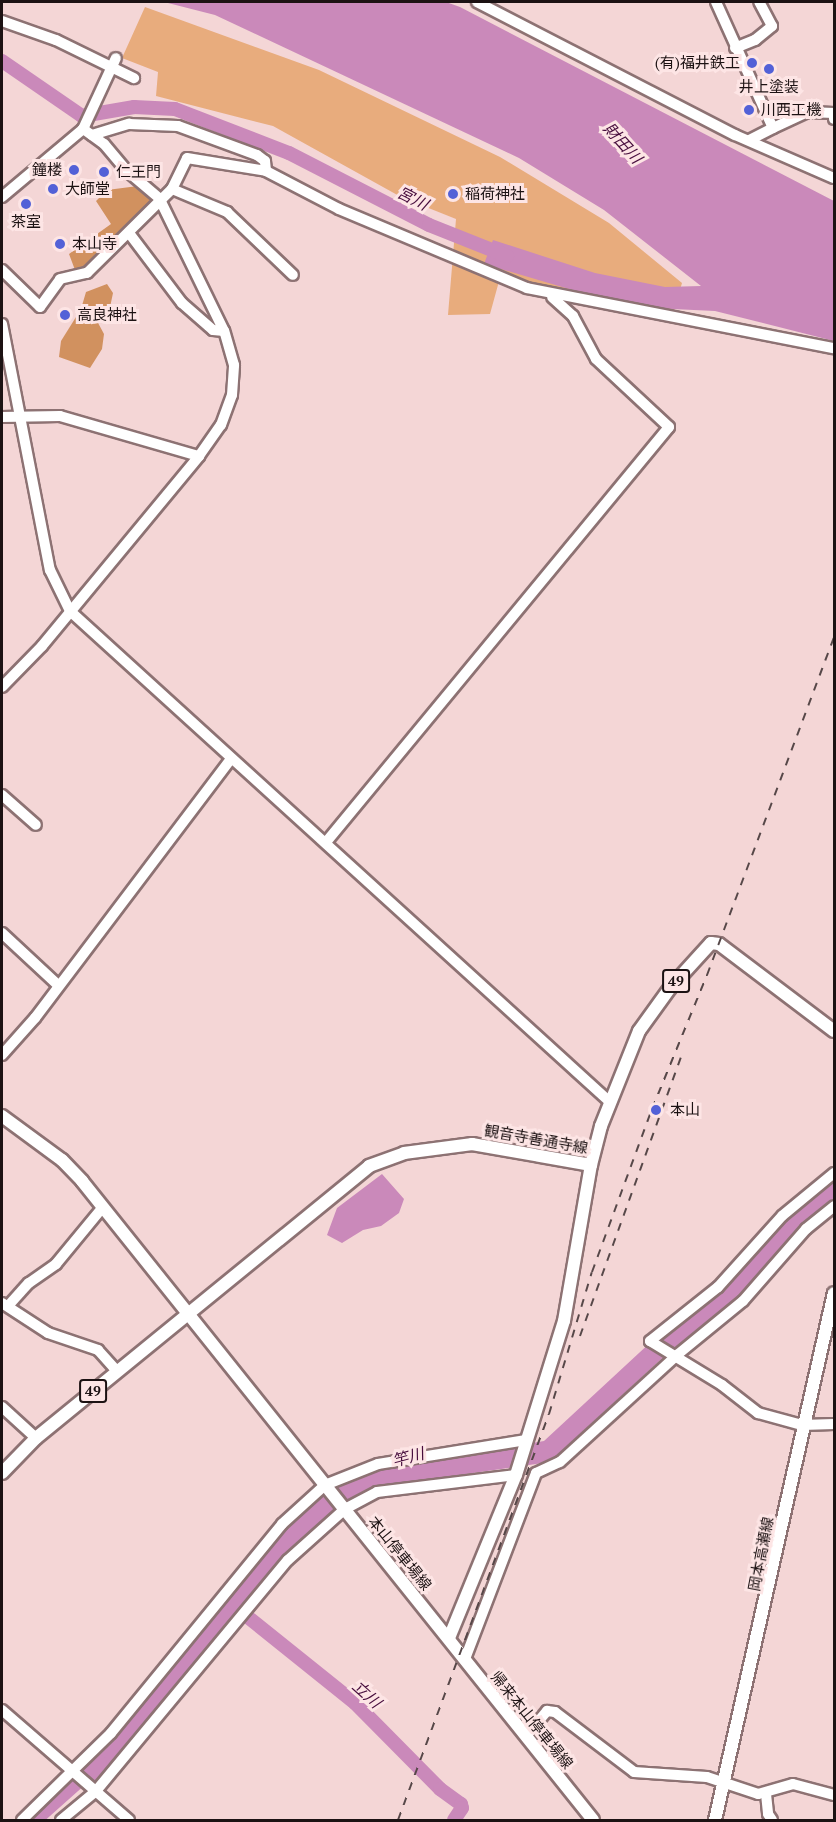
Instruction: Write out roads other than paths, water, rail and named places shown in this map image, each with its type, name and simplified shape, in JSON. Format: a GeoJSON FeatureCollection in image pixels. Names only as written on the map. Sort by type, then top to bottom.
{"type":"FeatureCollection","features":[{"type":"Feature","properties":{"kind":"main road","name":"観音寺善通寺線"},"geometry":{"type":"LineString","coordinates":[[2,1473],[36,1438],[117,1371],[190,1315],[353,1177],[386,1158],[432,1148],[479,1144],[591,1165],[610,1102],[639,1031],[670,988],[711,943],[719,944],[834,1031]]}},
{"type":"Feature","properties":{"kind":"main road","name":"本山停車場線"},"geometry":{"type":"LineString","coordinates":[[2,1116],[62,1160],[103,1207],[449,1638]]}},
{"type":"Feature","properties":{"kind":"main road"},"geometry":{"type":"LineString","coordinates":[[449,1638],[516,1475],[564,1321],[591,1165]]}},
{"type":"Feature","properties":{"kind":"main road","name":"岡本高瀬線"},"geometry":{"type":"LineString","coordinates":[[715,1821],[764,1612],[802,1425],[834,1293]]}},
{"type":"Feature","properties":{"kind":"main road","name":"帰来本山停車場線"},"geometry":{"type":"LineString","coordinates":[[449,1638],[593,1821]]}},
{"type":"Feature","properties":{"kind":"street"},"geometry":{"type":"LineString","coordinates":[[477,2],[749,140],[834,178]]}},
{"type":"Feature","properties":{"kind":"street"},"geometry":{"type":"LineString","coordinates":[[716,2],[772,128]]}},
{"type":"Feature","properties":{"kind":"street"},"geometry":{"type":"LineString","coordinates":[[735,48],[755,40],[772,26],[759,2]]}},
{"type":"Feature","properties":{"kind":"street"},"geometry":{"type":"LineString","coordinates":[[2,21],[56,40],[111,69],[134,78]]}},
{"type":"Feature","properties":{"kind":"street"},"geometry":{"type":"LineString","coordinates":[[86,130],[116,58]]}},
{"type":"Feature","properties":{"kind":"street"},"geometry":{"type":"LineString","coordinates":[[749,140],[807,112],[834,113],[834,119]]}},
{"type":"Feature","properties":{"kind":"street"},"geometry":{"type":"LineString","coordinates":[[2,197],[86,130],[129,124],[178,126],[257,155],[265,160],[266,171]]}},
{"type":"Feature","properties":{"kind":"street"},"geometry":{"type":"LineString","coordinates":[[2,687],[70,611],[199,456],[222,424],[232,395],[234,365],[224,331],[159,198],[86,130]]}},
{"type":"Feature","properties":{"kind":"street"},"geometry":{"type":"LineString","coordinates":[[2,270],[40,307],[60,279],[87,273],[129,233],[159,198],[172,189],[187,158],[266,171],[390,232],[541,292],[562,303],[573,316],[596,359],[669,427],[327,841]]}},
{"type":"Feature","properties":{"kind":"street"},"geometry":{"type":"LineString","coordinates":[[172,189],[227,212],[261,248],[293,275]]}},
{"type":"Feature","properties":{"kind":"street"},"geometry":{"type":"LineString","coordinates":[[129,233],[182,303],[213,330],[224,331]]}},
{"type":"Feature","properties":{"kind":"street"},"geometry":{"type":"LineString","coordinates":[[541,292],[834,348]]}},
{"type":"Feature","properties":{"kind":"street"},"geometry":{"type":"LineString","coordinates":[[2,324],[7,371],[19,417],[50,570],[70,611],[231,759],[327,841],[610,1102]]}},
{"type":"Feature","properties":{"kind":"street"},"geometry":{"type":"LineString","coordinates":[[2,417],[60,416],[199,456]]}},
{"type":"Feature","properties":{"kind":"street"},"geometry":{"type":"LineString","coordinates":[[2,1055],[231,759]]}},
{"type":"Feature","properties":{"kind":"street"},"geometry":{"type":"LineString","coordinates":[[2,795],[36,825]]}},
{"type":"Feature","properties":{"kind":"street"},"geometry":{"type":"LineString","coordinates":[[2,933],[58,985]]}},
{"type":"Feature","properties":{"kind":"street"},"geometry":{"type":"LineString","coordinates":[[834,1173],[782,1216],[718,1287],[651,1342],[674,1354],[758,1413],[802,1425],[834,1424]]}},
{"type":"Feature","properties":{"kind":"street"},"geometry":{"type":"LineString","coordinates":[[465,1659],[536,1473],[560,1462],[674,1354],[743,1301],[806,1229],[834,1206]]}},
{"type":"Feature","properties":{"kind":"street"},"geometry":{"type":"LineString","coordinates":[[103,1207],[56,1264],[28,1283],[5,1305],[48,1333],[98,1350],[117,1371]]}},
{"type":"Feature","properties":{"kind":"street"},"geometry":{"type":"LineString","coordinates":[[2,1407],[36,1438]]}},
{"type":"Feature","properties":{"kind":"street"},"geometry":{"type":"LineString","coordinates":[[21,1821],[75,1772],[111,1732],[282,1524],[327,1487],[378,1464],[526,1440]]}},
{"type":"Feature","properties":{"kind":"street"},"geometry":{"type":"LineString","coordinates":[[61,1821],[94,1789],[288,1560],[344,1507],[377,1492],[516,1475]]}},
{"type":"Feature","properties":{"kind":"street"},"geometry":{"type":"LineString","coordinates":[[2,1710],[129,1821]]}},
{"type":"Feature","properties":{"kind":"street"},"geometry":{"type":"LineString","coordinates":[[526,1736],[547,1712],[555,1712],[634,1772],[683,1773],[723,1781],[766,1794],[793,1784],[834,1796]]}},
{"type":"Feature","properties":{"kind":"street"},"geometry":{"type":"LineString","coordinates":[[766,1794],[768,1814],[772,1821]]}},
{"type":"Feature","properties":{"kind":"water","name":"財田川"},"geometry":{"type":"Polygon","coordinates":[[[164,2],[446,2],[460,7],[834,201],[834,341],[715,311],[630,307],[484,264],[493,240],[595,273],[665,287],[701,286],[604,210],[519,158],[215,15],[164,2]]]}},
{"type":"Feature","properties":{"kind":"water"},"geometry":{"type":"Polygon","coordinates":[[[382,1174],[404,1199],[399,1213],[381,1226],[363,1230],[342,1243],[327,1235],[337,1208],[382,1174]]]}},
{"type":"Feature","properties":{"kind":"water"},"geometry":{"type":"Polygon","coordinates":[[[834,1178],[834,1203],[805,1223],[720,1315],[671,1350],[550,1462],[382,1486],[338,1507],[265,1576],[95,1782],[81,1770],[284,1526],[326,1490],[379,1468],[544,1441],[775,1227],[834,1178]]]}},
{"type":"Feature","properties":{"kind":"waterway","name":"宮川"},"geometry":{"type":"LineString","coordinates":[[2,61],[82,116],[134,107],[175,109],[289,153],[429,225],[507,256]]}},
{"type":"Feature","properties":{"kind":"waterway","name":"立川"},"geometry":{"type":"LineString","coordinates":[[234,1606],[355,1703],[440,1789],[461,1804],[462,1808],[454,1820]]}},
{"type":"Feature","properties":{"kind":"waterway","name":"竿川"},"geometry":{"type":"LineString","coordinates":[[35,1820],[100,1762]]}},
{"type":"Feature","properties":{"kind":"railway"},"geometry":{"type":"LineString","coordinates":[[398,1820],[549,1414],[592,1272],[652,1109],[707,975],[834,637]]}},
{"type":"Feature","properties":{"kind":"railway"},"geometry":{"type":"LineString","coordinates":[[580,1336],[682,1054]]}},
{"type":"Feature","properties":{"kind":"place","name":"(有)福井鉄工"},"geometry":{"type":"Point","coordinates":[752,63]}},
{"type":"Feature","properties":{"kind":"place","name":"井上塗装"},"geometry":{"type":"Point","coordinates":[769,69]}},
{"type":"Feature","properties":{"kind":"place","name":"川西工機"},"geometry":{"type":"Point","coordinates":[749,110]}},
{"type":"Feature","properties":{"kind":"place","name":"鐘楼"},"geometry":{"type":"Point","coordinates":[74,170]}},
{"type":"Feature","properties":{"kind":"place","name":"仁王門"},"geometry":{"type":"Point","coordinates":[104,172]}},
{"type":"Feature","properties":{"kind":"place","name":"大師堂"},"geometry":{"type":"Point","coordinates":[53,189]}},
{"type":"Feature","properties":{"kind":"place","name":"稲荷神社"},"geometry":{"type":"Point","coordinates":[453,194]}},
{"type":"Feature","properties":{"kind":"place","name":"茶室"},"geometry":{"type":"Point","coordinates":[26,204]}},
{"type":"Feature","properties":{"kind":"place","name":"本山寺"},"geometry":{"type":"Point","coordinates":[60,244]}},
{"type":"Feature","properties":{"kind":"place","name":"高良神社"},"geometry":{"type":"Point","coordinates":[65,315]}},
{"type":"Feature","properties":{"kind":"place","name":"本山"},"geometry":{"type":"Point","coordinates":[656,1110]}}]}
